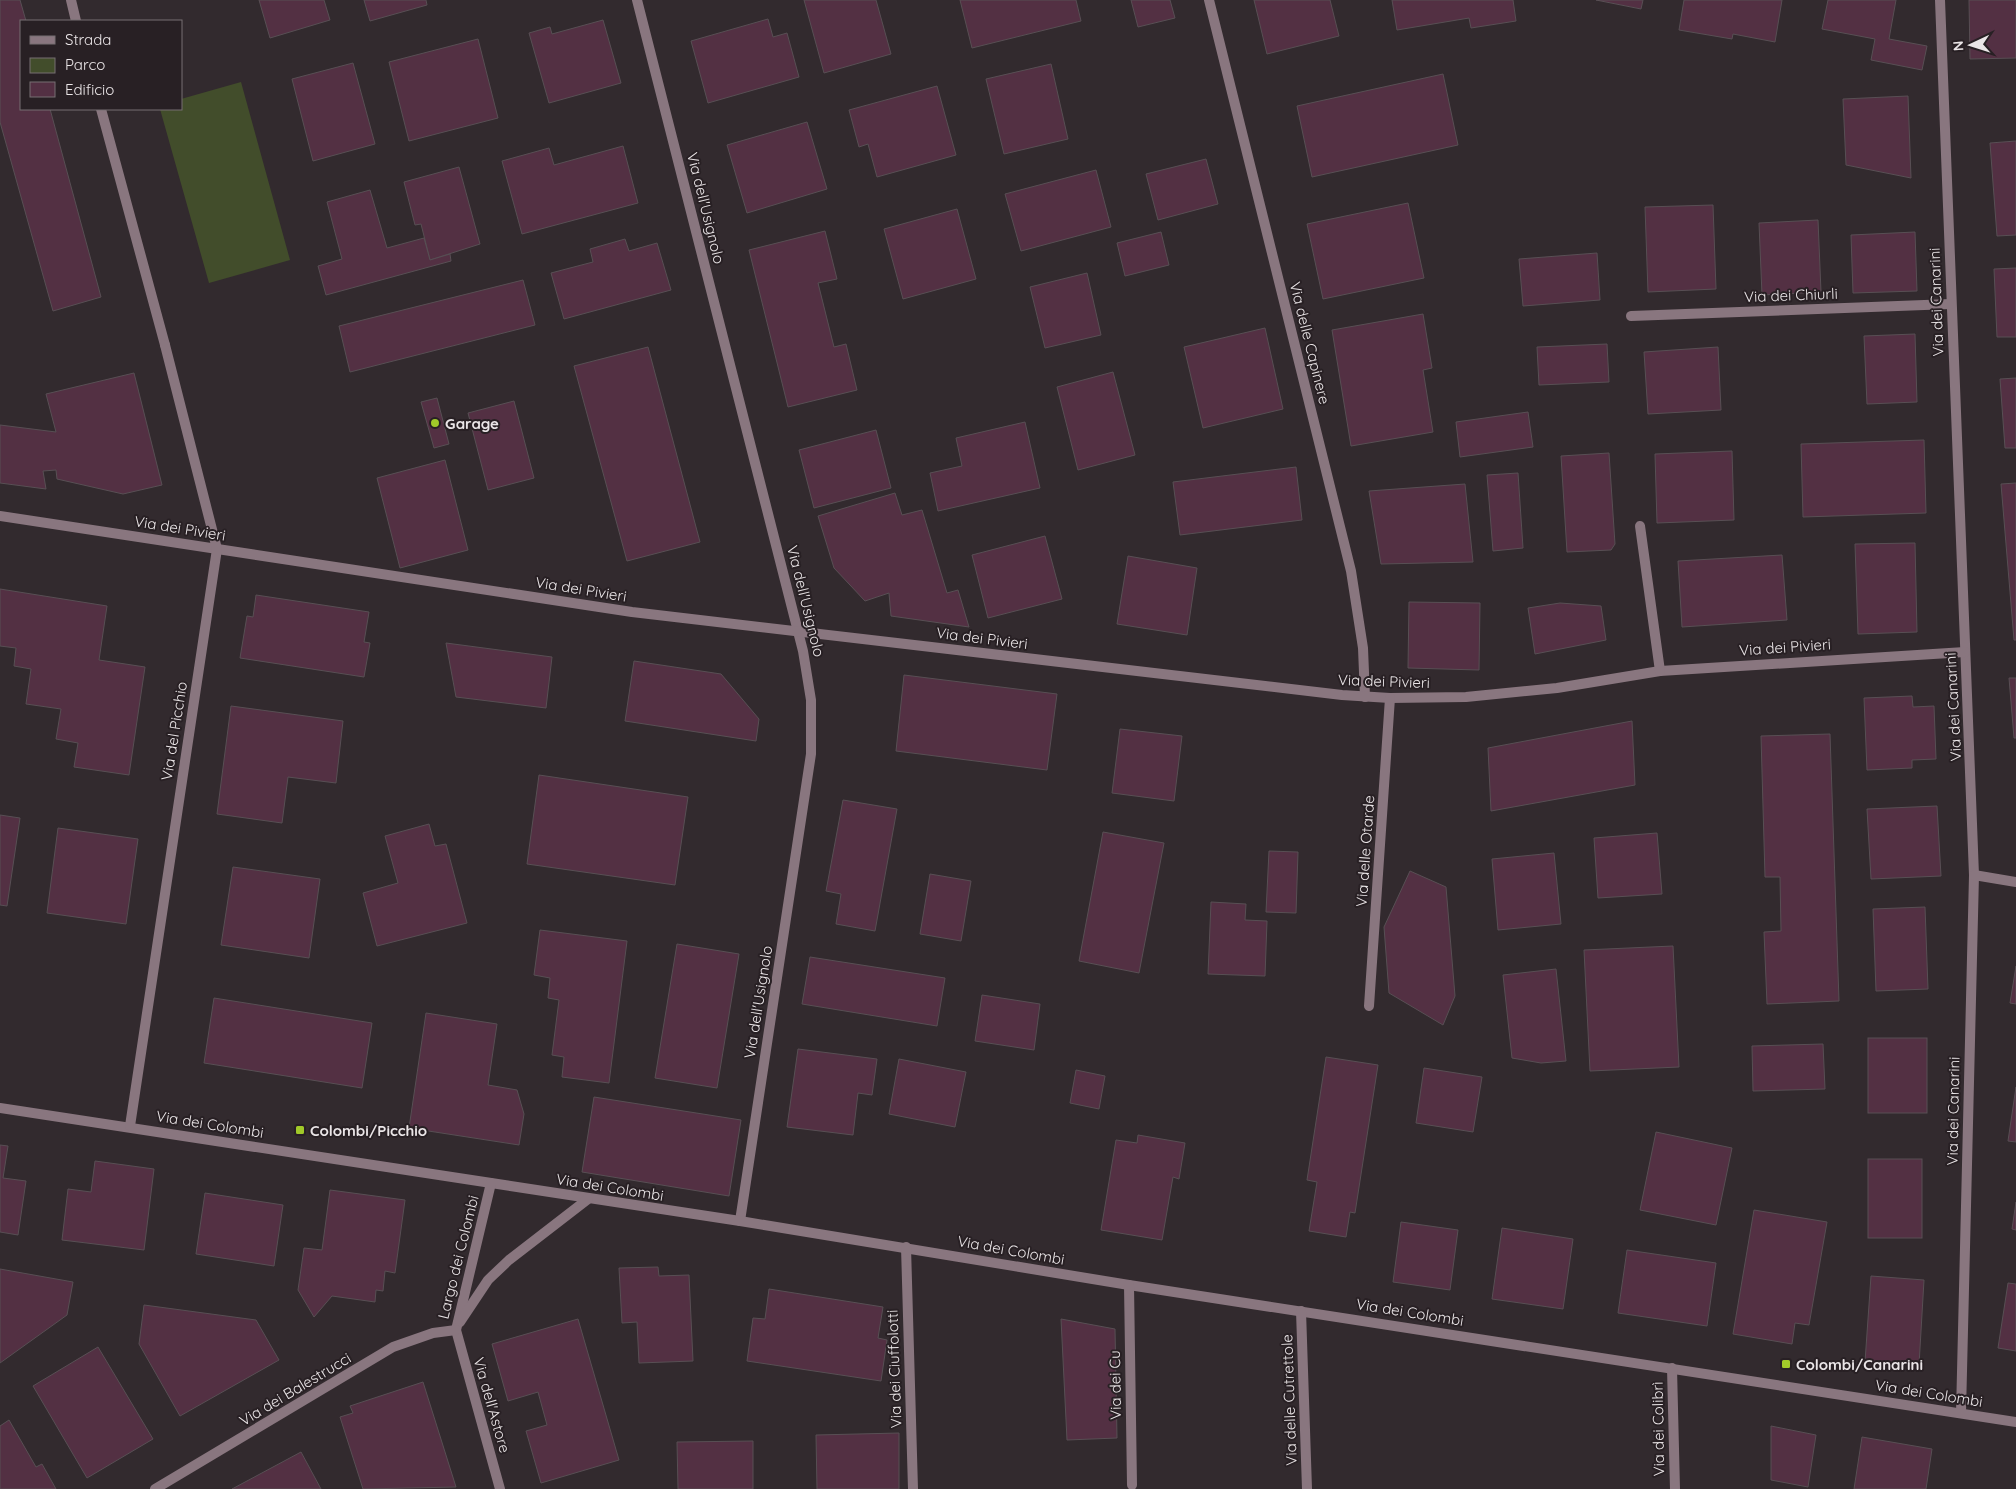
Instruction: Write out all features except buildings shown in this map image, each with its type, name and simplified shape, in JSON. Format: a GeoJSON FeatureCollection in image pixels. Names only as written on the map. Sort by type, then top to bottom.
{"type":"FeatureCollection","features":[{"type":"Feature","properties":{"kind":"street"},"geometry":{"type":"LineString","coordinates":[[71,0],[76,20]]}},
{"type":"Feature","properties":{"kind":"street","name":"Via dell'Usignolo"},"geometry":{"type":"LineString","coordinates":[[637,0],[798,631],[811,700],[811,754],[740,1221]]}},
{"type":"Feature","properties":{"kind":"street","name":"Via delle Capinere"},"geometry":{"type":"LineString","coordinates":[[1209,0],[1351,572],[1363,648],[1365,697]]}},
{"type":"Feature","properties":{"kind":"street","name":"Via dei Canarini"},"geometry":{"type":"LineString","coordinates":[[1940,0],[1974,875],[1961,1413]]}},
{"type":"Feature","properties":{"kind":"street","name":"Via del Picchio"},"geometry":{"type":"LineString","coordinates":[[100,110],[165,345],[217,549],[130,1126]]}},
{"type":"Feature","properties":{"kind":"street","name":"Via dei Chiurli"},"geometry":{"type":"LineString","coordinates":[[1631,316],[1952,304]]}},
{"type":"Feature","properties":{"kind":"street","name":"Via dei Pivieri"},"geometry":{"type":"LineString","coordinates":[[0,516],[622,610],[1365,697],[1501,695],[1660,671],[1965,652]]}},
{"type":"Feature","properties":{"kind":"street"},"geometry":{"type":"LineString","coordinates":[[1640,526],[1660,671]]}},
{"type":"Feature","properties":{"kind":"street","name":"Via delle Otarde"},"geometry":{"type":"LineString","coordinates":[[1369,1006],[1390,698]]}},
{"type":"Feature","properties":{"kind":"street"},"geometry":{"type":"LineString","coordinates":[[1974,875],[2016,882]]}},
{"type":"Feature","properties":{"kind":"street","name":"Via dei Colombi"},"geometry":{"type":"LineString","coordinates":[[0,1108],[130,1126],[588,1199],[740,1221],[1129,1285],[2016,1422]]}},
{"type":"Feature","properties":{"kind":"street","name":"Largo dei Colombi"},"geometry":{"type":"LineString","coordinates":[[456,1330],[491,1183]]}},
{"type":"Feature","properties":{"kind":"street","name":"Largo dei Colombi"},"geometry":{"type":"LineString","coordinates":[[456,1330],[488,1280],[509,1260],[588,1199]]}},
{"type":"Feature","properties":{"kind":"street","name":"Via dei Ciuffolotti"},"geometry":{"type":"LineString","coordinates":[[906,1247],[913,1489]]}},
{"type":"Feature","properties":{"kind":"street","name":"Via dei Cu"},"geometry":{"type":"LineString","coordinates":[[1129,1285],[1132,1485]]}},
{"type":"Feature","properties":{"kind":"street","name":"Via delle Cutrettole"},"geometry":{"type":"LineString","coordinates":[[1301,1311],[1307,1489]]}},
{"type":"Feature","properties":{"kind":"street","name":"Via dei Balestrucci"},"geometry":{"type":"LineString","coordinates":[[155,1489],[393,1347],[433,1333],[456,1330]]}},
{"type":"Feature","properties":{"kind":"street","name":"Via dell'Astore"},"geometry":{"type":"LineString","coordinates":[[456,1330],[500,1489]]}},
{"type":"Feature","properties":{"kind":"street","name":"Via dei Colibrì"},"geometry":{"type":"LineString","coordinates":[[1672,1368],[1675,1489]]}},
{"type":"Feature","properties":{"kind":"green space"},"geometry":{"type":"Polygon","coordinates":[[[241,82],[290,260],[209,283],[160,110],[182,110],[182,99],[241,82]]]}},
{"type":"Feature","properties":{"kind":"place","name":"Garage"},"geometry":{"type":"Point","coordinates":[435,423]}},
{"type":"Feature","properties":{"kind":"place","name":"Colombi/Picchio"},"geometry":{"type":"Point","coordinates":[300,1130]}},
{"type":"Feature","properties":{"kind":"place","name":"Colombi/Canarini"},"geometry":{"type":"Point","coordinates":[1786,1364]}}]}
